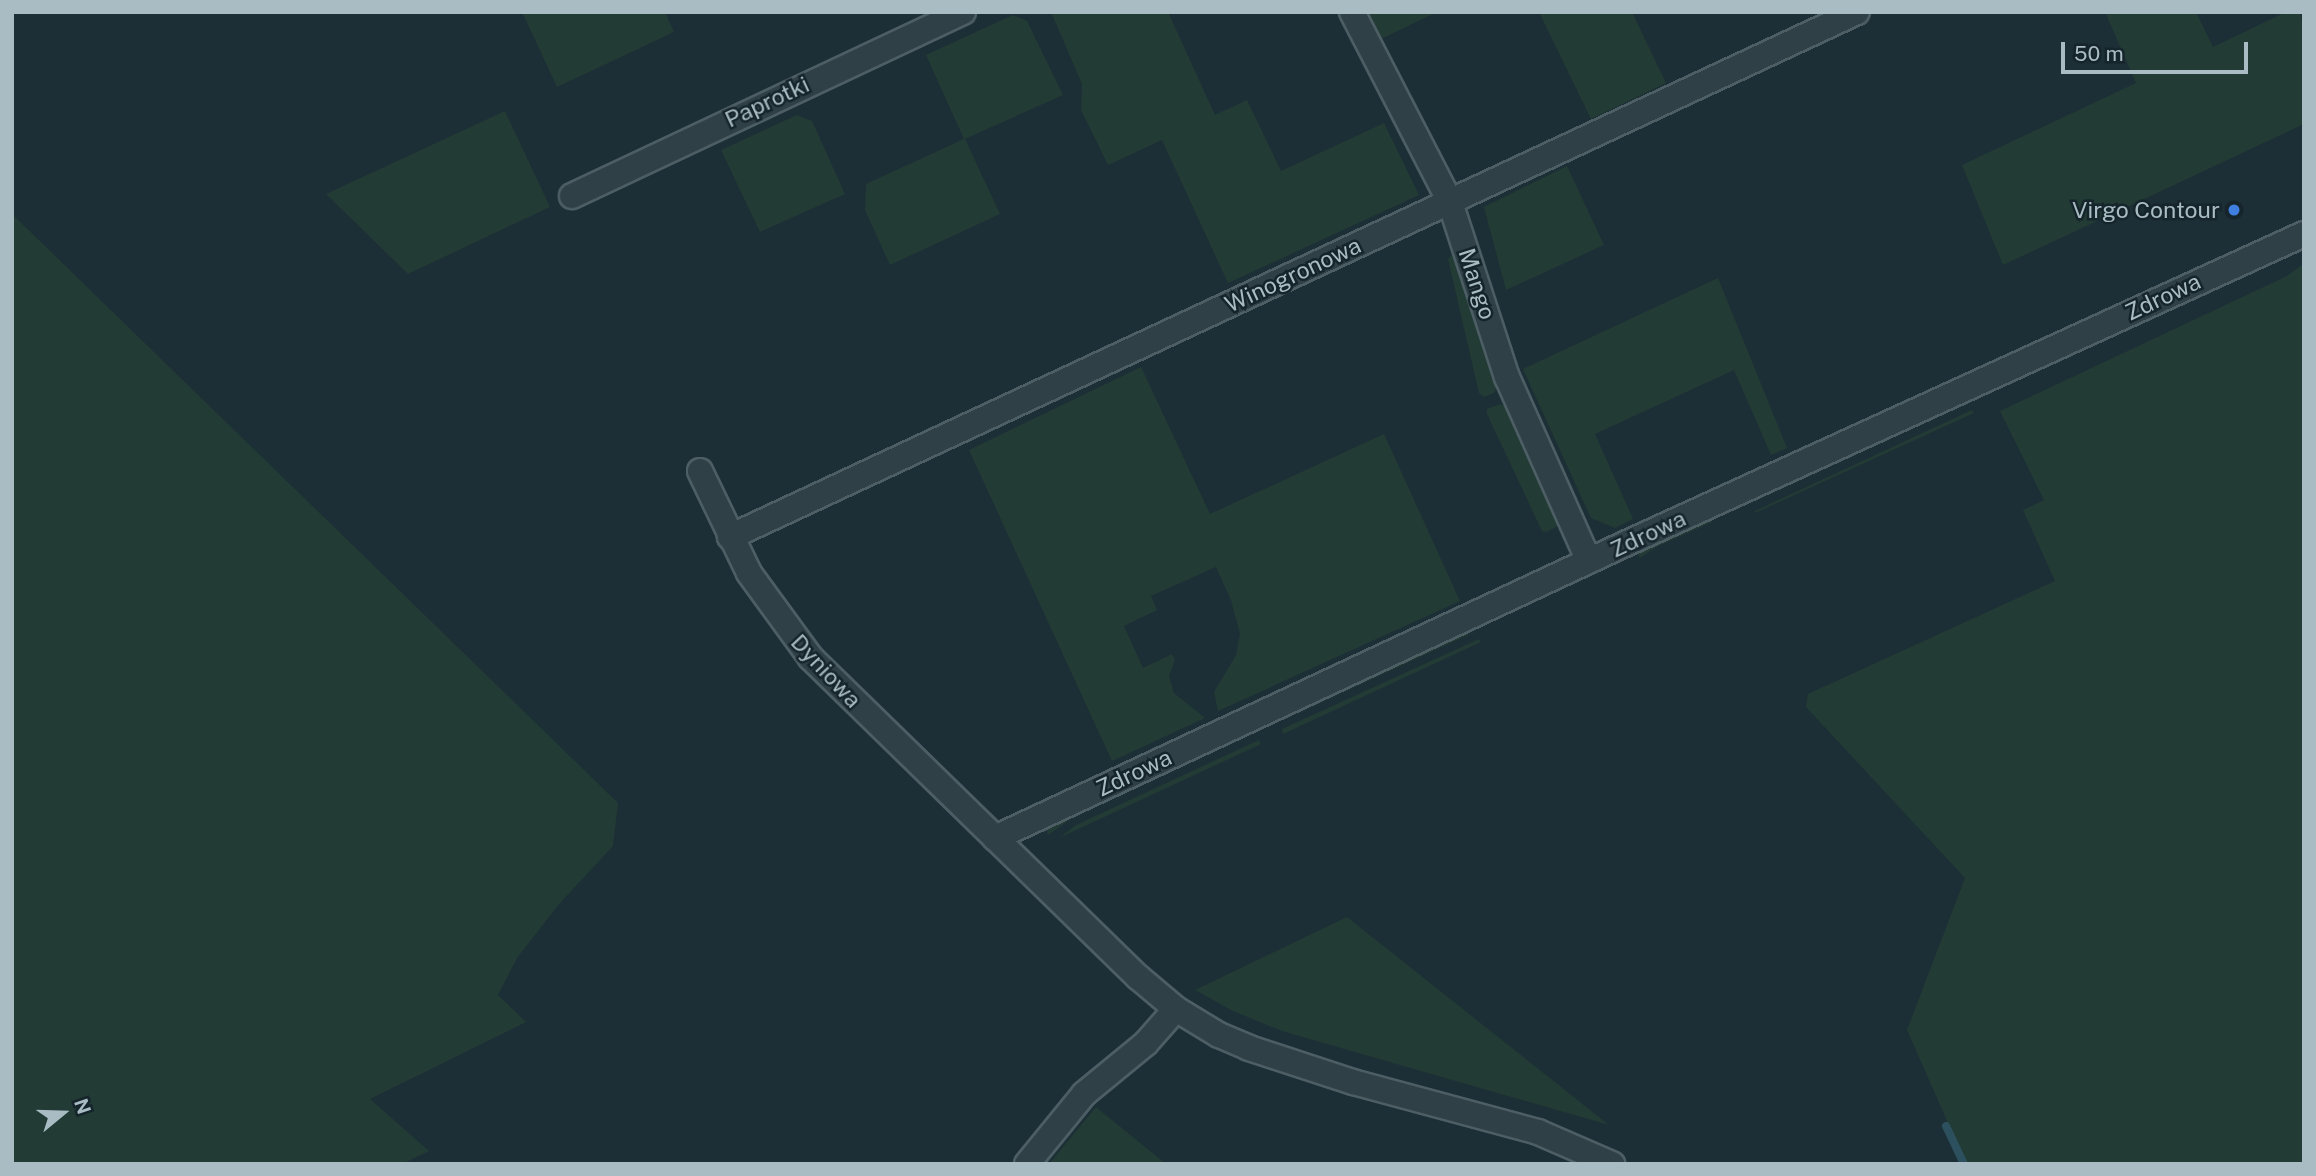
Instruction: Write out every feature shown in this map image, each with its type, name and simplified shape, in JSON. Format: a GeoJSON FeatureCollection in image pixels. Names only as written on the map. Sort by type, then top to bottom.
{"type":"FeatureCollection","features":[{"type":"Feature","properties":{"kind":"street","name":"Paprotki"},"geometry":{"type":"LineString","coordinates":[[572,196],[963,12]]}},
{"type":"Feature","properties":{"kind":"street","name":"Mango"},"geometry":{"type":"LineString","coordinates":[[1352,12],[1450,202],[1507,377],[1589,561]]}},
{"type":"Feature","properties":{"kind":"street","name":"Winogronowa"},"geometry":{"type":"LineString","coordinates":[[730,537],[1857,12]]}},
{"type":"Feature","properties":{"kind":"street","name":"Zdrowa"},"geometry":{"type":"LineString","coordinates":[[995,838],[1589,561],[2304,234]]}},
{"type":"Feature","properties":{"kind":"street","name":"Dyniowa"},"geometry":{"type":"LineString","coordinates":[[699,471],[749,573],[811,658],[1138,977],[1176,1009],[1219,1035],[1250,1048],[1353,1082],[1538,1132],[1612,1164]]}},
{"type":"Feature","properties":{"kind":"street"},"geometry":{"type":"LineString","coordinates":[[1027,1164],[1084,1094],[1146,1043],[1176,1009]]}},
{"type":"Feature","properties":{"kind":"green space"},"geometry":{"type":"Polygon","coordinates":[[[522,12],[665,12],[674,32],[557,87],[522,12]]]}},
{"type":"Feature","properties":{"kind":"green space"},"geometry":{"type":"Polygon","coordinates":[[[1051,12],[1168,12],[1215,115],[1247,100],[1281,171],[1384,123],[1419,195],[1228,283],[1162,140],[1108,165],[1081,110],[1082,84],[1051,12]]]}},
{"type":"Feature","properties":{"kind":"green space"},"geometry":{"type":"Polygon","coordinates":[[[1367,12],[1437,12],[1375,42],[1367,12]]]}},
{"type":"Feature","properties":{"kind":"green space"},"geometry":{"type":"Polygon","coordinates":[[[1539,12],[1632,12],[1666,83],[1591,119],[1539,12]]]}},
{"type":"Feature","properties":{"kind":"green space"},"geometry":{"type":"Polygon","coordinates":[[[2105,12],[2196,12],[2213,47],[2286,12],[2300,12],[2304,30],[2304,124],[2003,265],[1962,165],[2136,83],[2105,12]]]}},
{"type":"Feature","properties":{"kind":"green space"},"geometry":{"type":"Polygon","coordinates":[[[1013,15],[1027,21],[1063,95],[965,139],[1000,214],[890,265],[865,210],[866,184],[964,139],[926,55],[1013,15]]]}},
{"type":"Feature","properties":{"kind":"green space"},"geometry":{"type":"Polygon","coordinates":[[[505,111],[550,207],[408,274],[326,194],[505,111]]]}},
{"type":"Feature","properties":{"kind":"green space"},"geometry":{"type":"Polygon","coordinates":[[[797,115],[812,121],[845,194],[760,232],[721,150],[797,115]]]}},
{"type":"Feature","properties":{"kind":"green space"},"geometry":{"type":"Polygon","coordinates":[[[1567,166],[1604,245],[1506,290],[1484,207],[1567,166]]]}},
{"type":"Feature","properties":{"kind":"green space"},"geometry":{"type":"Polygon","coordinates":[[[12,214],[618,803],[613,846],[559,904],[517,958],[498,995],[526,1022],[370,1099],[429,1151],[402,1164],[12,1164],[12,214]]]}},
{"type":"Feature","properties":{"kind":"green space"},"geometry":{"type":"Polygon","coordinates":[[[1454,252],[1497,387],[1494,393],[1484,397],[1479,393],[1448,259],[1454,252]]]}},
{"type":"Feature","properties":{"kind":"green space"},"geometry":{"type":"Polygon","coordinates":[[[2304,263],[2304,1164],[1966,1164],[1907,1030],[1965,878],[1806,707],[1808,694],[2055,581],[2023,510],[2044,500],[2000,411],[2287,276],[2304,263]]]}},
{"type":"Feature","properties":{"kind":"green space"},"geometry":{"type":"Polygon","coordinates":[[[1718,278],[1787,448],[1771,455],[1734,370],[1595,434],[1633,519],[1615,528],[1591,518],[1523,369],[1718,278]]]}},
{"type":"Feature","properties":{"kind":"green space"},"geometry":{"type":"Polygon","coordinates":[[[1141,367],[1210,514],[1384,434],[1460,601],[1218,711],[1214,692],[1236,655],[1240,634],[1231,600],[1216,567],[1151,596],[1157,610],[1124,626],[1143,668],[1172,654],[1175,660],[1169,676],[1174,693],[1205,718],[1112,761],[969,450],[1141,367]]]}},
{"type":"Feature","properties":{"kind":"green space"},"geometry":{"type":"Polygon","coordinates":[[[1500,404],[1505,406],[1560,525],[1546,532],[1542,531],[1487,414],[1487,409],[1500,404]]]}},
{"type":"Feature","properties":{"kind":"green space"},"geometry":{"type":"Polygon","coordinates":[[[1959,404],[1964,405],[1720,517],[1718,514],[1959,404]]]}},
{"type":"Feature","properties":{"kind":"green space"},"geometry":{"type":"Polygon","coordinates":[[[1972,410],[1974,413],[1755,513],[1755,511],[1972,410]]]}},
{"type":"Feature","properties":{"kind":"green space"},"geometry":{"type":"Polygon","coordinates":[[[1710,518],[1712,522],[1656,547],[1640,558],[1637,552],[1710,518]]]}},
{"type":"Feature","properties":{"kind":"green space"},"geometry":{"type":"Polygon","coordinates":[[[1459,634],[1470,634],[1283,720],[1287,715],[1459,634]]]}},
{"type":"Feature","properties":{"kind":"green space"},"geometry":{"type":"Polygon","coordinates":[[[1479,639],[1481,642],[1283,734],[1282,729],[1479,639]]]}},
{"type":"Feature","properties":{"kind":"green space"},"geometry":{"type":"Polygon","coordinates":[[[1243,735],[1249,735],[1072,818],[1048,835],[1045,827],[1243,735]]]}},
{"type":"Feature","properties":{"kind":"green space"},"geometry":{"type":"Polygon","coordinates":[[[1259,740],[1261,744],[1059,838],[1076,825],[1259,740]]]}},
{"type":"Feature","properties":{"kind":"green space"},"geometry":{"type":"Polygon","coordinates":[[[1347,917],[1609,1125],[1282,1031],[1233,1011],[1195,990],[1347,917]]]}},
{"type":"Feature","properties":{"kind":"green space"},"geometry":{"type":"Polygon","coordinates":[[[1096,1107],[1166,1164],[1049,1164],[1096,1107]]]}},
{"type":"Feature","properties":{"kind":"waterway"},"geometry":{"type":"LineString","coordinates":[[1946,1126],[1964,1164]]}},
{"type":"Feature","properties":{"kind":"place","name":"Virgo Contour"},"geometry":{"type":"Point","coordinates":[2234,210]}}]}
